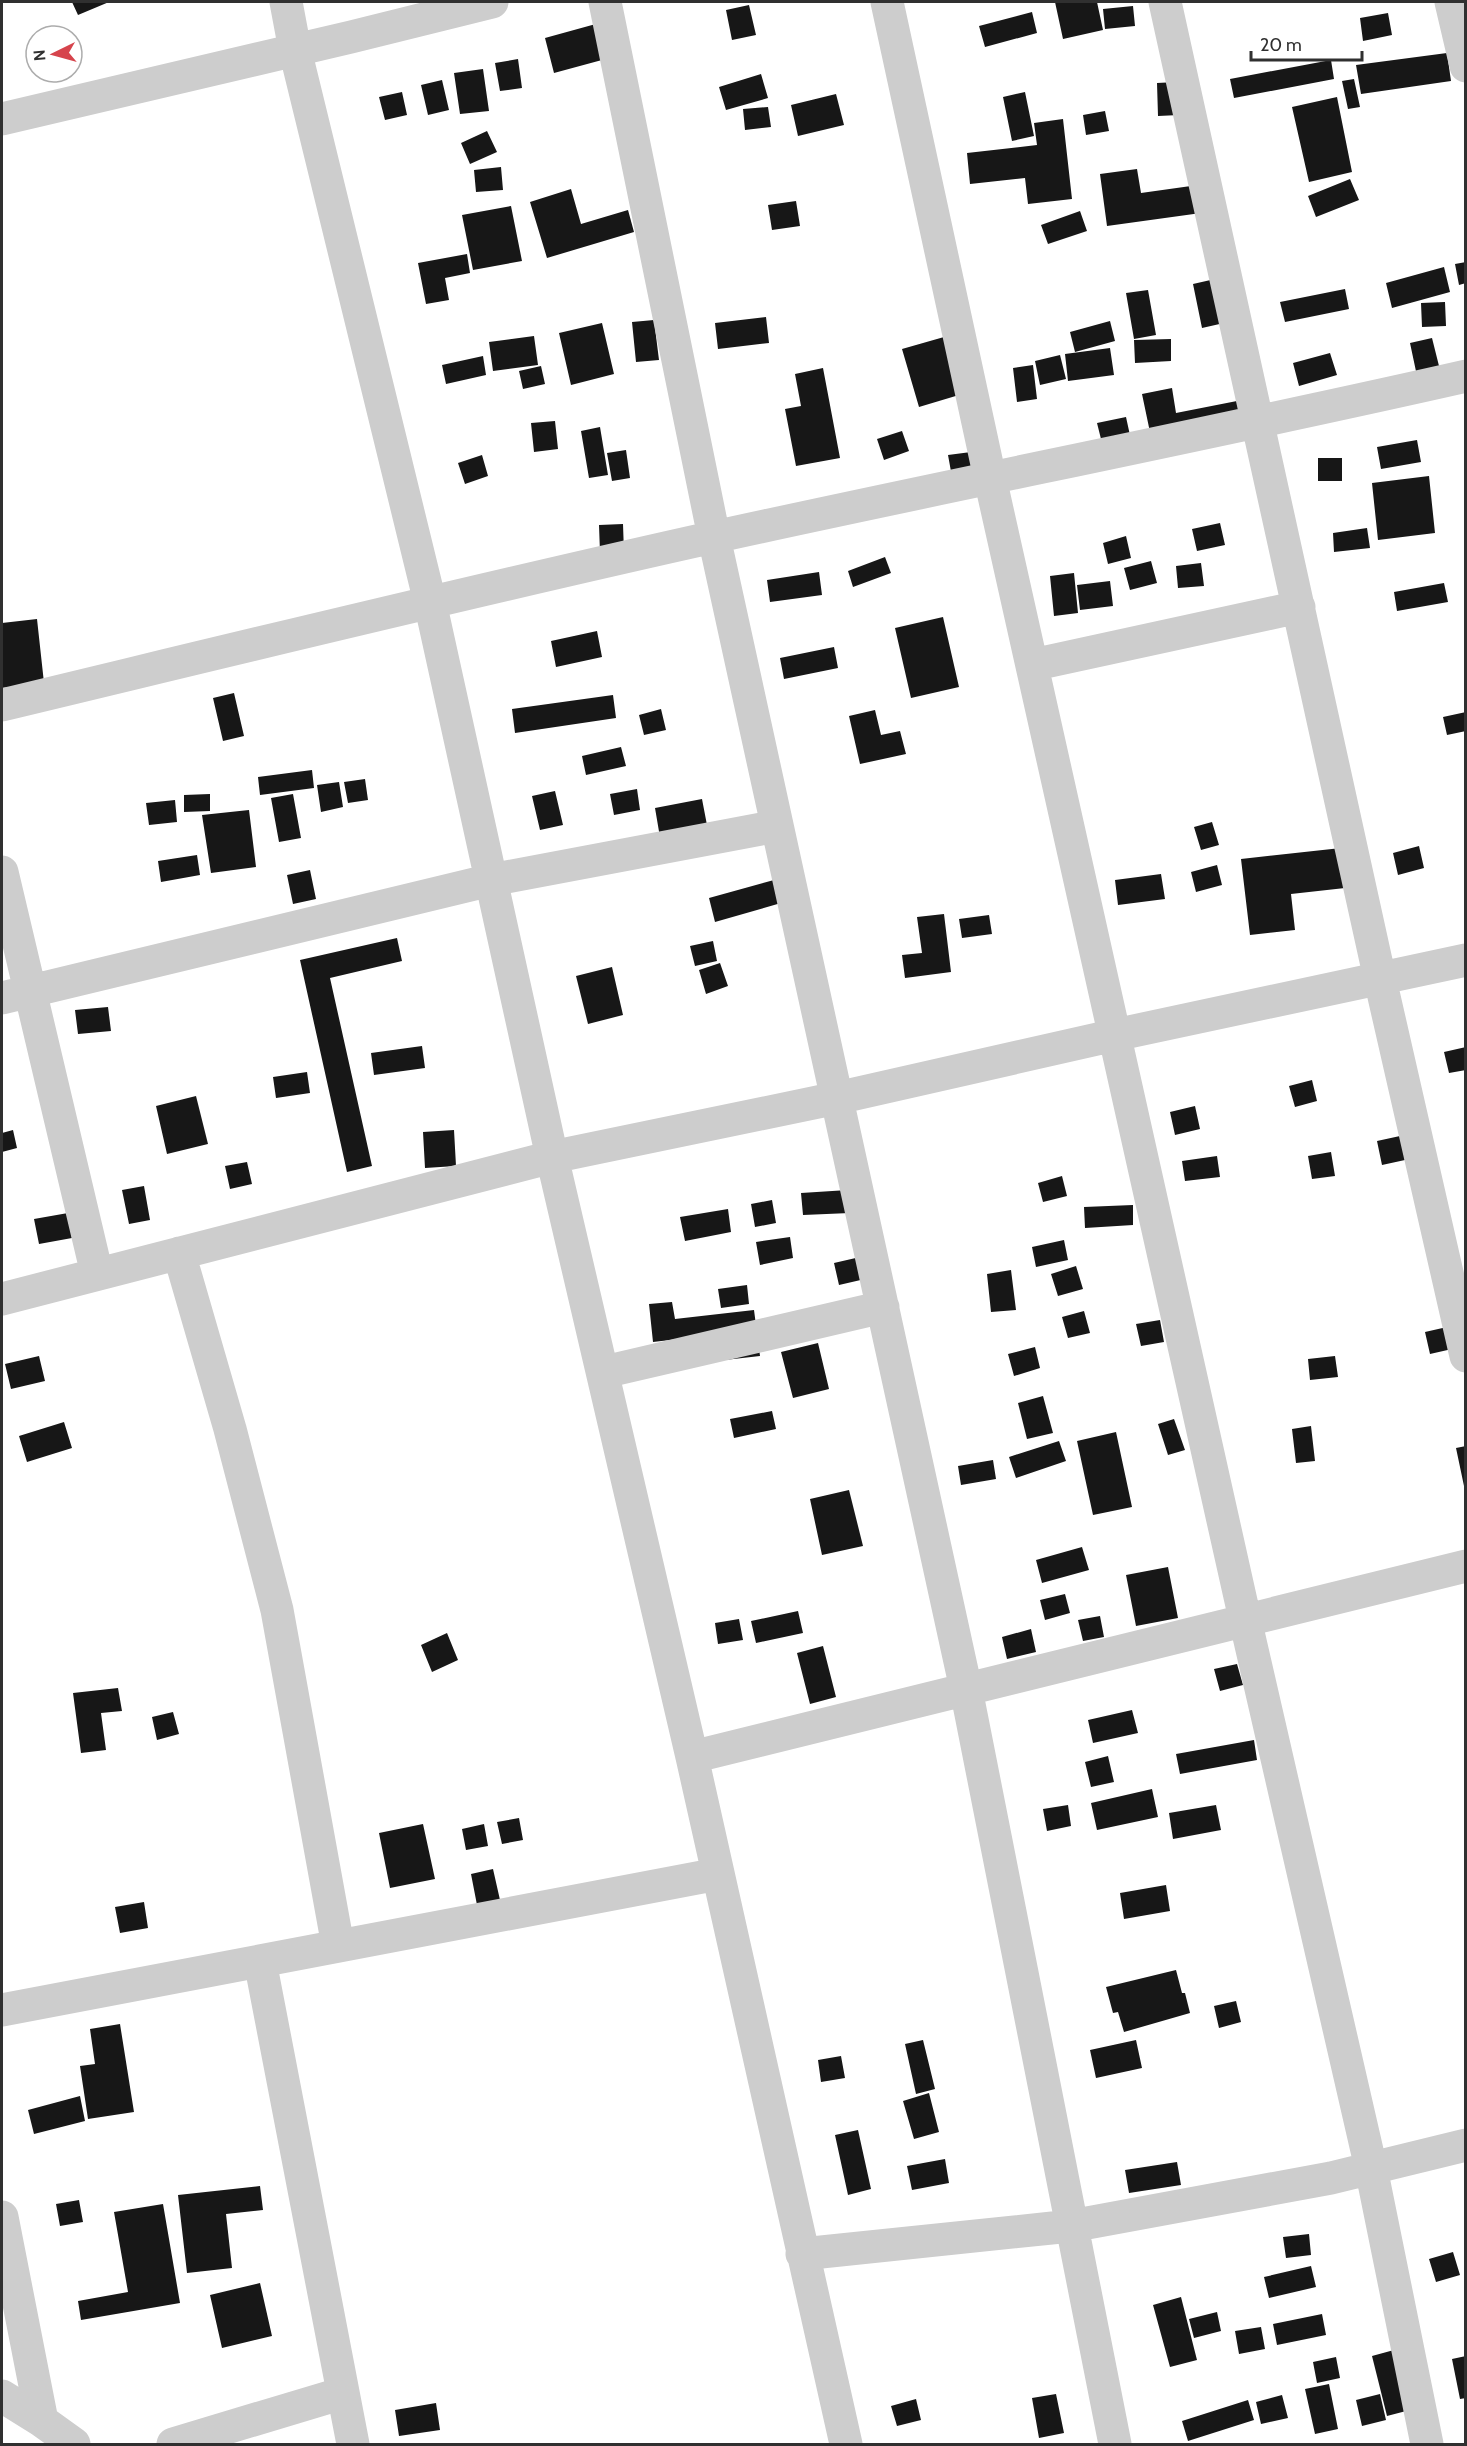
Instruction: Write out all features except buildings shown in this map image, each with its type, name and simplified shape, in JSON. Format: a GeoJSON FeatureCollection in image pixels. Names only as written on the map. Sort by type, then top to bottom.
{"type":"FeatureCollection","features":[{"type":"Feature","properties":{"kind":"street"},"geometry":{"type":"LineString","coordinates":[[286,2],[295,50],[430,602],[552,1157],[692,1757],[846,2445]]}},
{"type":"Feature","properties":{"kind":"street"},"geometry":{"type":"LineString","coordinates":[[2,119],[492,2]]}},
{"type":"Feature","properties":{"kind":"street"},"geometry":{"type":"LineString","coordinates":[[605,2],[714,537],[966,1689],[1114,2445]]}},
{"type":"Feature","properties":{"kind":"street"},"geometry":{"type":"LineString","coordinates":[[887,2],[1114,1035],[1371,2168],[1427,2445]]}},
{"type":"Feature","properties":{"kind":"street"},"geometry":{"type":"LineString","coordinates":[[1165,2],[1380,979],[1466,1356]]}},
{"type":"Feature","properties":{"kind":"street"},"geometry":{"type":"LineString","coordinates":[[1451,2],[1466,66]]}},
{"type":"Feature","properties":{"kind":"street"},"geometry":{"type":"LineString","coordinates":[[2,705],[430,602],[714,537],[1258,423],[1466,376]]}},
{"type":"Feature","properties":{"kind":"street"},"geometry":{"type":"LineString","coordinates":[[1032,665],[1299,607]]}},
{"type":"Feature","properties":{"kind":"street"},"geometry":{"type":"LineString","coordinates":[[16,995],[491,880],[777,826]]}},
{"type":"Feature","properties":{"kind":"street"},"geometry":{"type":"LineString","coordinates":[[2,872],[16,995],[98,1274]]}},
{"type":"Feature","properties":{"kind":"street"},"geometry":{"type":"LineString","coordinates":[[2,1299],[552,1157],[837,1098],[1114,1035],[1466,960]]}},
{"type":"Feature","properties":{"kind":"street"},"geometry":{"type":"LineString","coordinates":[[179,1253],[233,1440],[277,1610],[338,1946]]}},
{"type":"Feature","properties":{"kind":"street"},"geometry":{"type":"LineString","coordinates":[[604,1372],[883,1307]]}},
{"type":"Feature","properties":{"kind":"street"},"geometry":{"type":"LineString","coordinates":[[692,1757],[1466,1566]]}},
{"type":"Feature","properties":{"kind":"street"},"geometry":{"type":"LineString","coordinates":[[2,2010],[718,1874]]}},
{"type":"Feature","properties":{"kind":"street"},"geometry":{"type":"LineString","coordinates":[[260,1961],[353,2445]]}},
{"type":"Feature","properties":{"kind":"street"},"geometry":{"type":"LineString","coordinates":[[802,2254],[1071,2226],[1331,2178],[1466,2145]]}},
{"type":"Feature","properties":{"kind":"street"},"geometry":{"type":"LineString","coordinates":[[2,2217],[42,2421]]}},
{"type":"Feature","properties":{"kind":"street"},"geometry":{"type":"LineString","coordinates":[[173,2445],[343,2393]]}},
{"type":"Feature","properties":{"kind":"street"},"geometry":{"type":"LineString","coordinates":[[2,2396],[42,2421],[74,2445]]}}]}
